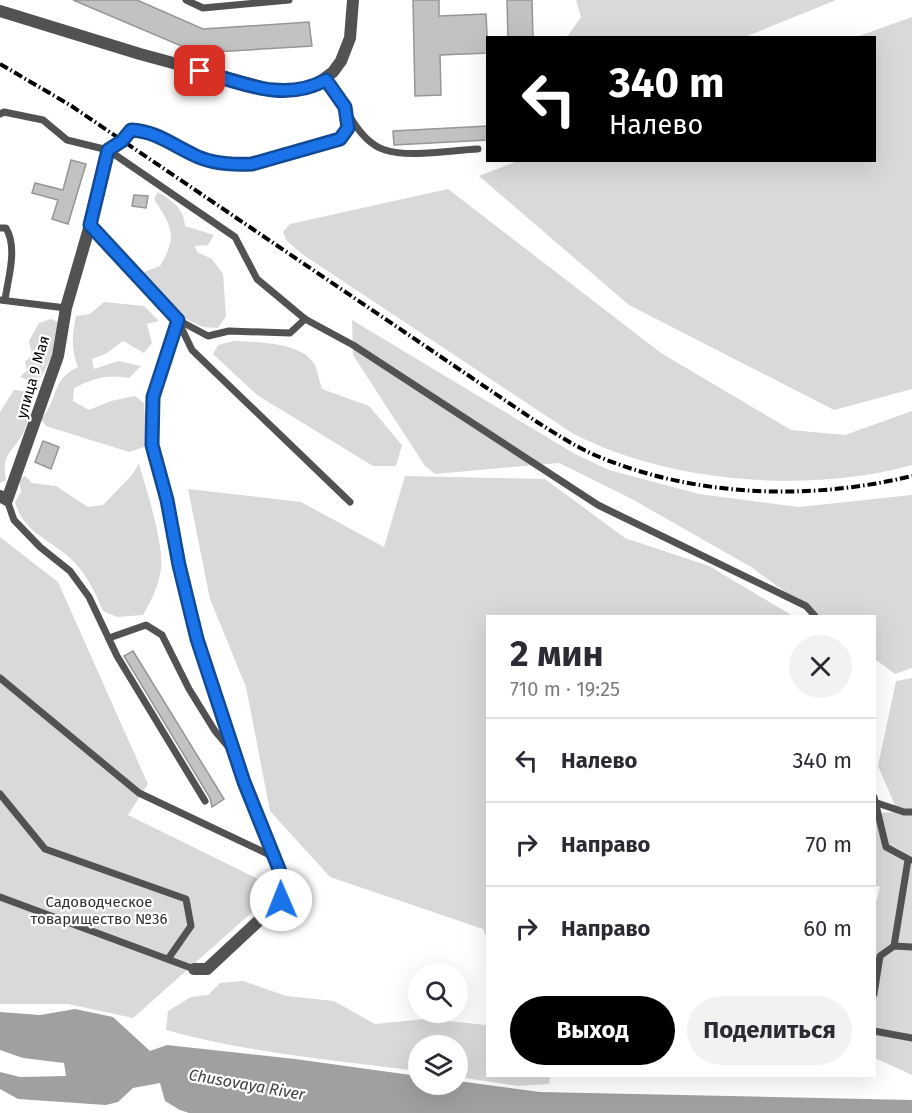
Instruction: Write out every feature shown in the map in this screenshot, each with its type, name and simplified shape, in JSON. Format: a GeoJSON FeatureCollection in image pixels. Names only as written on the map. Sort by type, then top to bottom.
{"type":"FeatureCollection","features":[{"type":"Feature","properties":{"kind":"street"},"geometry":{"type":"LineString","coordinates":[[0,11],[259,88],[280,92],[297,91],[326,80],[346,51],[353,22],[353,0]]}},
{"type":"Feature","properties":{"kind":"street"},"geometry":{"type":"LineString","coordinates":[[108,150],[122,141],[131,130],[138,130],[154,132],[194,156],[220,163],[252,164],[340,139],[348,128],[345,107],[326,80]]}},
{"type":"Feature","properties":{"kind":"street","name":"улица 9 Мая"},"geometry":{"type":"LineString","coordinates":[[4,498],[58,356],[66,308],[90,225],[108,150]]}},
{"type":"Feature","properties":{"kind":"street"},"geometry":{"type":"LineString","coordinates":[[90,225],[178,320],[153,397],[152,445],[167,500],[179,565],[197,639],[236,756],[285,884],[281,900],[207,969],[194,969]]}},
{"type":"Feature","properties":{"kind":"lane"},"geometry":{"type":"LineString","coordinates":[[186,0],[203,8],[289,0]]}},
{"type":"Feature","properties":{"kind":"lane"},"geometry":{"type":"LineString","coordinates":[[345,107],[365,139],[384,150],[408,153],[478,149]]}},
{"type":"Feature","properties":{"kind":"lane"},"geometry":{"type":"LineString","coordinates":[[0,114],[4,112],[43,120],[67,140],[108,150],[235,237],[257,279],[305,319],[353,345],[598,505],[806,606],[814,615]]}},
{"type":"Feature","properties":{"kind":"lane"},"geometry":{"type":"LineString","coordinates":[[0,228],[6,228],[11,237],[12,253],[3,300],[66,308]]}},
{"type":"Feature","properties":{"kind":"lane"},"geometry":{"type":"LineString","coordinates":[[178,320],[208,336],[229,331],[290,333],[305,319]]}},
{"type":"Feature","properties":{"kind":"lane"},"geometry":{"type":"LineString","coordinates":[[178,320],[192,350],[350,502]]}},
{"type":"Feature","properties":{"kind":"lane"},"geometry":{"type":"LineString","coordinates":[[4,498],[14,520],[40,547],[70,571],[89,597],[123,665],[205,801]]}},
{"type":"Feature","properties":{"kind":"lane"},"geometry":{"type":"LineString","coordinates":[[109,638],[146,625],[162,635],[189,689],[215,731],[236,756]]}},
{"type":"Feature","properties":{"kind":"lane"},"geometry":{"type":"LineString","coordinates":[[0,678],[140,793],[274,857]]}},
{"type":"Feature","properties":{"kind":"lane"},"geometry":{"type":"LineString","coordinates":[[0,794],[45,849],[186,899],[191,926],[168,959]]}},
{"type":"Feature","properties":{"kind":"lane"},"geometry":{"type":"LineString","coordinates":[[876,800],[903,812],[912,812]]}},
{"type":"Feature","properties":{"kind":"lane"},"geometry":{"type":"LineString","coordinates":[[876,800],[886,847],[910,861],[894,946]]}},
{"type":"Feature","properties":{"kind":"lane"},"geometry":{"type":"LineString","coordinates":[[0,897],[194,969]]}},
{"type":"Feature","properties":{"kind":"lane"},"geometry":{"type":"LineString","coordinates":[[876,981],[880,956],[894,946],[912,947]]}},
{"type":"Feature","properties":{"kind":"lane"},"geometry":{"type":"LineString","coordinates":[[876,1031],[912,1038]]}},
{"type":"Feature","properties":{"kind":"green space"},"geometry":{"type":"Polygon","coordinates":[[[576,0],[836,0],[747,36],[568,36],[581,17],[576,0]]]}},
{"type":"Feature","properties":{"kind":"green space"},"geometry":{"type":"Polygon","coordinates":[[[912,17],[912,389],[834,410],[629,305],[479,176],[515,162],[876,162],[876,36],[859,36],[912,17]]]}},
{"type":"Feature","properties":{"kind":"green space"},"geometry":{"type":"Polygon","coordinates":[[[448,189],[661,353],[791,430],[845,435],[912,411],[912,465],[872,474],[829,479],[784,481],[739,479],[695,473],[651,463],[610,450],[572,433],[302,254],[286,240],[283,232],[290,224],[448,189]]]}},
{"type":"Feature","properties":{"kind":"green space"},"geometry":{"type":"Polygon","coordinates":[[[158,192],[180,210],[185,226],[214,235],[208,245],[195,246],[197,252],[212,259],[223,274],[226,316],[218,328],[203,327],[181,317],[147,279],[144,272],[160,266],[171,239],[169,225],[154,199],[158,192]]]}},
{"type":"Feature","properties":{"kind":"green space"},"geometry":{"type":"Polygon","coordinates":[[[104,302],[144,306],[159,321],[147,324],[152,343],[144,353],[123,341],[107,353],[92,359],[94,369],[118,361],[141,366],[129,378],[114,376],[101,378],[74,388],[73,401],[89,410],[111,401],[135,396],[144,403],[146,430],[144,447],[129,452],[46,426],[41,419],[47,412],[63,378],[78,367],[73,342],[76,316],[90,314],[104,302]]]}},
{"type":"Feature","properties":{"kind":"green space"},"geometry":{"type":"Polygon","coordinates":[[[51,319],[58,322],[52,356],[41,377],[30,381],[20,377],[27,370],[25,362],[32,355],[29,341],[39,323],[51,319]]]}},
{"type":"Feature","properties":{"kind":"green space"},"geometry":{"type":"Polygon","coordinates":[[[352,320],[575,454],[609,470],[699,494],[799,507],[912,495],[912,668],[895,674],[876,660],[876,615],[817,615],[751,567],[630,498],[559,463],[435,474],[425,466],[353,355],[352,320]]]}},
{"type":"Feature","properties":{"kind":"green space"},"geometry":{"type":"Polygon","coordinates":[[[234,341],[279,345],[309,357],[315,365],[322,389],[369,406],[402,445],[396,466],[373,466],[257,395],[213,354],[218,345],[234,341]]]}},
{"type":"Feature","properties":{"kind":"green space"},"geometry":{"type":"Polygon","coordinates":[[[14,390],[23,391],[30,402],[29,413],[24,431],[5,463],[6,480],[0,483],[0,412],[14,390]]]}},
{"type":"Feature","properties":{"kind":"green space"},"geometry":{"type":"Polygon","coordinates":[[[139,464],[160,545],[161,568],[155,592],[143,615],[117,617],[103,611],[80,568],[67,555],[32,530],[19,513],[15,502],[21,492],[19,479],[25,476],[32,483],[56,486],[88,507],[103,505],[131,476],[139,464]]]}},
{"type":"Feature","properties":{"kind":"green space"},"geometry":{"type":"Polygon","coordinates":[[[405,476],[545,479],[625,538],[709,566],[791,615],[486,615],[486,936],[483,929],[330,877],[270,811],[246,687],[210,599],[188,489],[301,502],[384,547],[405,476]]]}},
{"type":"Feature","properties":{"kind":"green space","name":"Садоводческое товарищество №36"},"geometry":{"type":"Polygon","coordinates":[[[0,537],[58,582],[148,784],[128,815],[270,885],[266,900],[133,1018],[68,1004],[0,1004],[0,537]]]}},
{"type":"Feature","properties":{"kind":"green space"},"geometry":{"type":"Polygon","coordinates":[[[912,678],[912,1075],[876,1058],[876,902],[880,887],[876,885],[876,813],[898,812],[878,766],[896,681],[912,678]]]}},
{"type":"Feature","properties":{"kind":"green space"},"geometry":{"type":"Polygon","coordinates":[[[243,981],[286,996],[334,1001],[375,1024],[408,1021],[408,1023],[486,1025],[486,1077],[548,1077],[550,1078],[549,1084],[518,1086],[468,1078],[468,1035],[408,1035],[408,1070],[228,1045],[166,1030],[168,1011],[191,997],[208,995],[220,983],[243,981]]]}},
{"type":"Feature","properties":{"kind":"water","name":"Chusovaya River"},"geometry":{"type":"Polygon","coordinates":[[[75,1009],[113,1017],[150,1051],[167,1045],[408,1075],[408,1095],[468,1095],[468,1082],[540,1092],[912,1100],[912,1113],[189,1113],[165,1101],[160,1083],[133,1088],[118,1102],[106,1105],[18,1099],[0,1089],[0,1072],[20,1077],[66,1076],[64,1063],[23,1058],[0,1050],[0,1012],[40,1015],[75,1009]]]}},
{"type":"Feature","properties":{"kind":"building"},"geometry":{"type":"Polygon","coordinates":[[[73,0],[137,0],[203,29],[309,22],[312,46],[198,53],[73,0]]]}},
{"type":"Feature","properties":{"kind":"building"},"geometry":{"type":"Polygon","coordinates":[[[413,0],[439,0],[439,16],[486,14],[486,53],[440,55],[441,95],[415,96],[413,0]]]}},
{"type":"Feature","properties":{"kind":"building"},"geometry":{"type":"Polygon","coordinates":[[[507,0],[532,0],[533,36],[508,36],[507,0]]]}},
{"type":"Feature","properties":{"kind":"building"},"geometry":{"type":"Polygon","coordinates":[[[486,126],[486,140],[394,145],[393,131],[486,126]]]}},
{"type":"Feature","properties":{"kind":"building"},"geometry":{"type":"Polygon","coordinates":[[[71,160],[86,164],[68,224],[52,219],[58,200],[32,193],[35,183],[63,190],[71,160]]]}},
{"type":"Feature","properties":{"kind":"building"},"geometry":{"type":"Polygon","coordinates":[[[134,195],[148,196],[146,208],[132,206],[134,195]]]}},
{"type":"Feature","properties":{"kind":"building"},"geometry":{"type":"Polygon","coordinates":[[[43,441],[59,447],[51,469],[35,462],[43,441]]]}},
{"type":"Feature","properties":{"kind":"building"},"geometry":{"type":"Polygon","coordinates":[[[133,651],[224,799],[212,807],[210,798],[124,656],[133,651]]]}},
{"type":"Feature","properties":{"kind":"railway"},"geometry":{"type":"LineString","coordinates":[[0,64],[70,105],[537,422],[597,456],[634,470],[673,480],[753,491],[833,489],[912,476]]}},
{"type":"Feature","properties":{"kind":"route"},"geometry":{"type":"LineString","coordinates":[[200,71],[280,92],[313,87],[326,80],[345,107],[348,128],[340,139],[252,164],[238,165],[194,156],[154,132],[131,130],[122,141],[108,150],[90,225],[178,320],[153,397],[152,445],[167,500],[179,565],[197,639],[244,782],[285,884],[281,900]]}}]}
